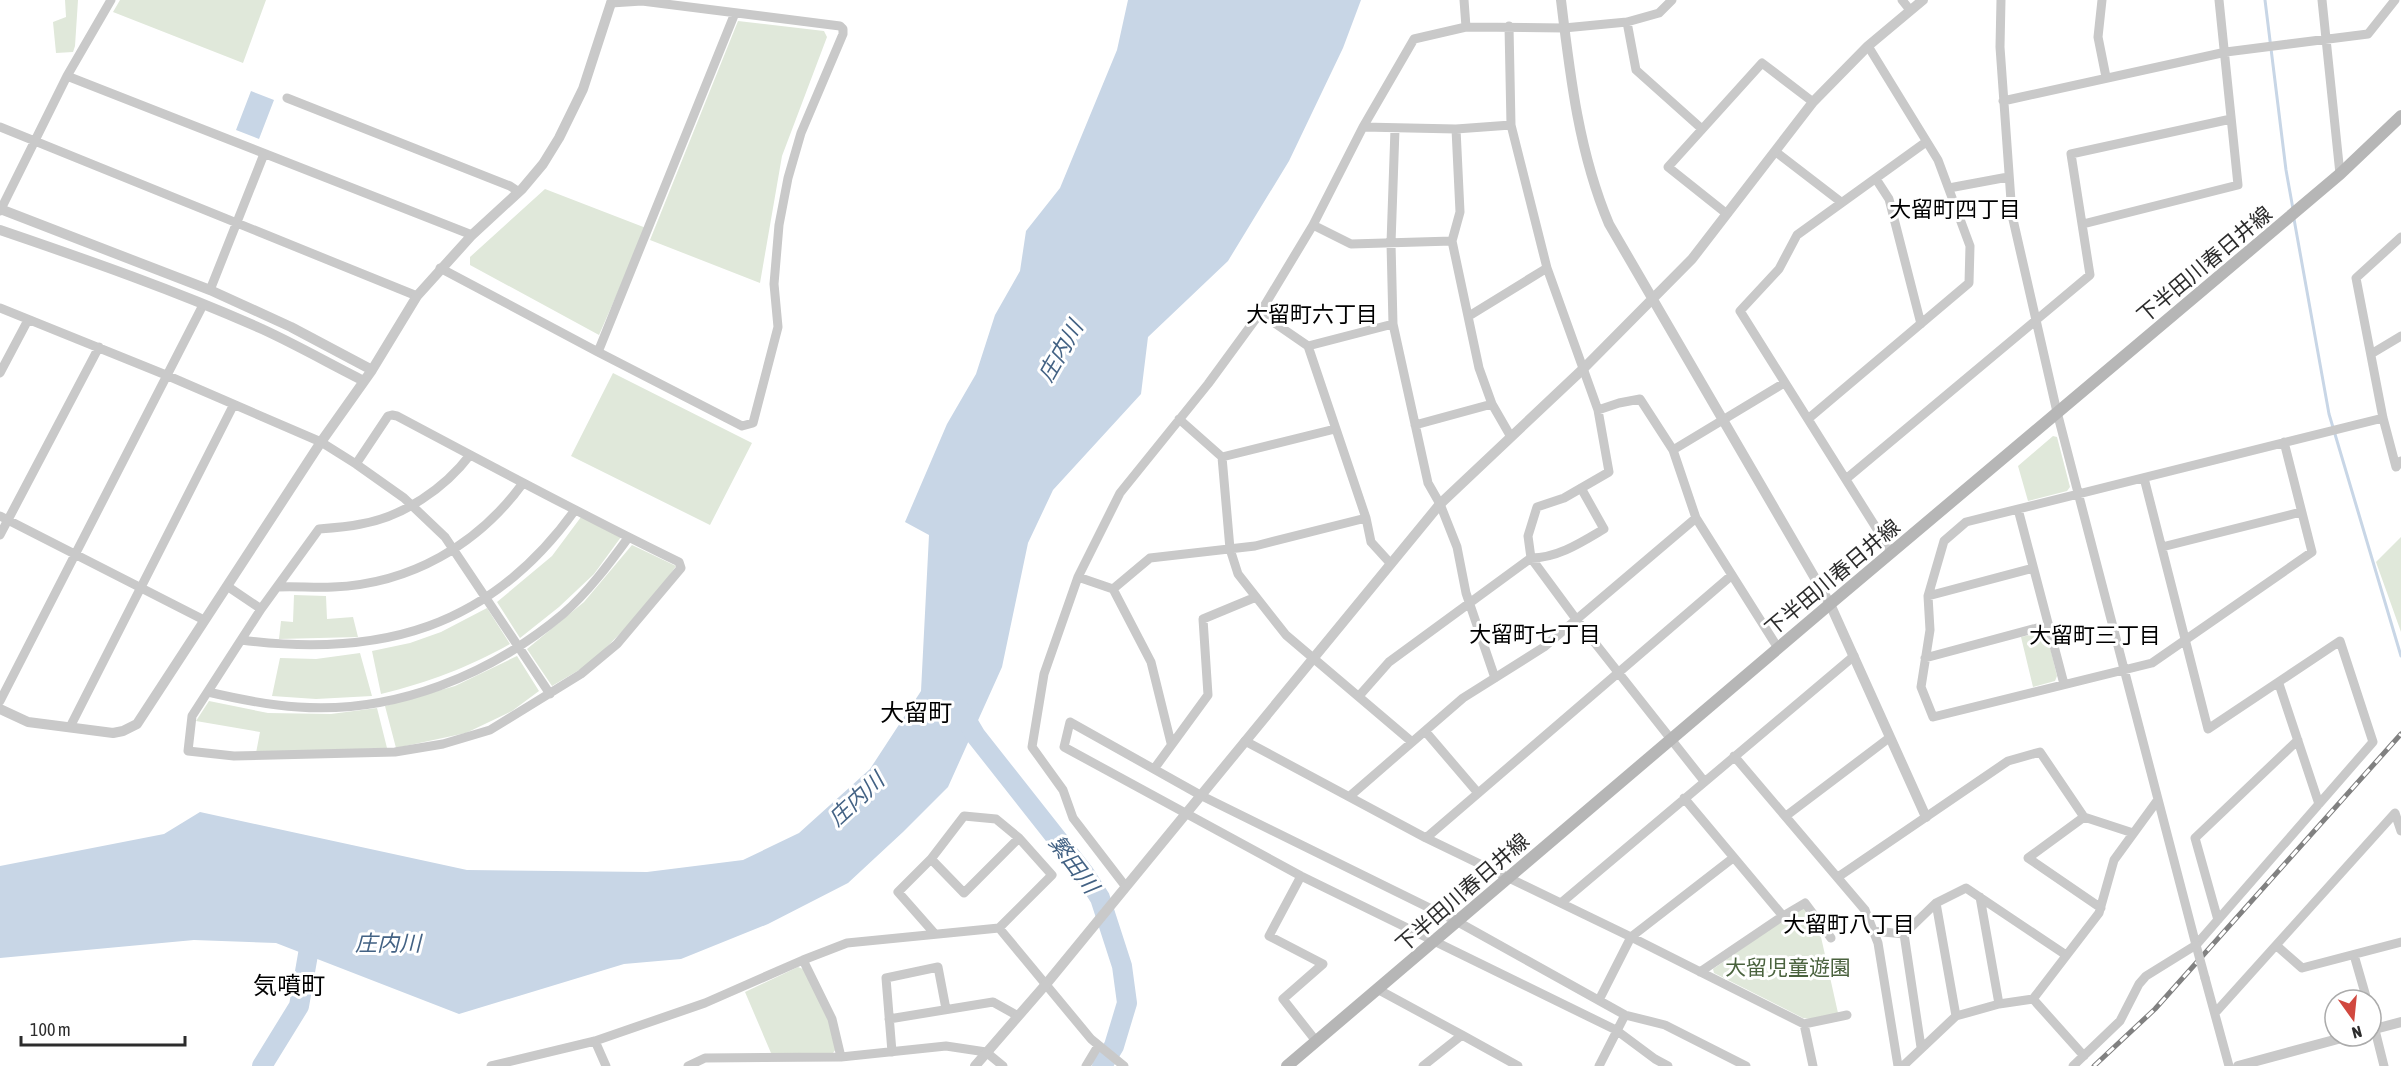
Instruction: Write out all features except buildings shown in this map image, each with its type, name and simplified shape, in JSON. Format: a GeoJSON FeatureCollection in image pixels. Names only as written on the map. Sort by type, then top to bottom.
{"type":"FeatureCollection","features":[{"type":"Feature","properties":{"kind":"main road","name":"下半田川春日井線"},"geometry":{"type":"LineString","coordinates":[[1287,1066],[1379,990],[1830,603],[2262,240],[2401,116]]}},
{"type":"Feature","properties":{"kind":"street"},"geometry":{"type":"LineString","coordinates":[[111,0],[67,76],[0,210],[210,290],[291,327],[372,370]]}},
{"type":"Feature","properties":{"kind":"street"},"geometry":{"type":"LineString","coordinates":[[1464,0],[1466,27]]}},
{"type":"Feature","properties":{"kind":"street"},"geometry":{"type":"LineString","coordinates":[[1561,0],[1582,145],[1596,192],[1609,224],[1830,603],[1926,817]]}},
{"type":"Feature","properties":{"kind":"street"},"geometry":{"type":"LineString","coordinates":[[1902,0],[1910,10]]}},
{"type":"Feature","properties":{"kind":"street"},"geometry":{"type":"LineString","coordinates":[[975,1066],[1202,796],[1440,504],[1582,370],[1692,259],[1813,102],[1868,46],[1923,0]]}},
{"type":"Feature","properties":{"kind":"street"},"geometry":{"type":"LineString","coordinates":[[2001,0],[2000,47],[2012,215],[2057,412],[2157,801],[2229,1066]]}},
{"type":"Feature","properties":{"kind":"street"},"geometry":{"type":"LineString","coordinates":[[2102,0],[2098,37],[2106,77]]}},
{"type":"Feature","properties":{"kind":"street"},"geometry":{"type":"LineString","coordinates":[[2083,224],[2238,185],[2219,0]]}},
{"type":"Feature","properties":{"kind":"street"},"geometry":{"type":"LineString","coordinates":[[2322,0],[2335,177]]}},
{"type":"Feature","properties":{"kind":"street"},"geometry":{"type":"LineString","coordinates":[[2004,101],[2226,52],[2368,34],[2395,0]]}},
{"type":"Feature","properties":{"kind":"street"},"geometry":{"type":"LineString","coordinates":[[0,709],[28,722],[113,733],[137,724],[321,442],[372,370],[417,296],[440,268],[519,192],[543,164],[559,138],[583,89],[612,1],[642,1],[840,26],[843,29],[843,34],[801,133],[788,178],[779,225],[774,284],[778,327],[753,423],[742,426],[440,268]]}},
{"type":"Feature","properties":{"kind":"street"},"geometry":{"type":"LineString","coordinates":[[1126,887],[1073,818],[1063,790],[1032,747],[1044,674],[1078,577],[1120,493],[1208,384],[1260,313],[1313,225],[1363,127],[1414,39],[1466,27],[1564,28],[1627,22],[1659,13],[1667,2]]}},
{"type":"Feature","properties":{"kind":"street"},"geometry":{"type":"LineString","coordinates":[[598,352],[735,13]]}},
{"type":"Feature","properties":{"kind":"street"},"geometry":{"type":"LineString","coordinates":[[1627,22],[1636,69],[1702,129]]}},
{"type":"Feature","properties":{"kind":"street"},"geometry":{"type":"LineString","coordinates":[[1509,26],[1512,125],[1547,268],[1598,410],[1609,472],[1564,498],[1537,507],[1528,536],[1531,558],[1576,619],[1704,781]]}},
{"type":"Feature","properties":{"kind":"street"},"geometry":{"type":"LineString","coordinates":[[1808,419],[1969,283],[1970,246],[1938,160],[1868,46]]}},
{"type":"Feature","properties":{"kind":"street"},"geometry":{"type":"LineString","coordinates":[[1727,214],[1668,167],[1762,63],[1813,102]]}},
{"type":"Feature","properties":{"kind":"street"},"geometry":{"type":"LineString","coordinates":[[67,76],[472,235]]}},
{"type":"Feature","properties":{"kind":"street"},"geometry":{"type":"LineString","coordinates":[[288,98],[510,186],[519,192]]}},
{"type":"Feature","properties":{"kind":"street"},"geometry":{"type":"LineString","coordinates":[[1846,479],[2090,275],[2071,154],[2230,119]]}},
{"type":"Feature","properties":{"kind":"street"},"geometry":{"type":"LineString","coordinates":[[1363,127],[1456,129],[1512,125]]}},
{"type":"Feature","properties":{"kind":"street"},"geometry":{"type":"LineString","coordinates":[[0,127],[417,296]]}},
{"type":"Feature","properties":{"kind":"street"},"geometry":{"type":"LineString","coordinates":[[1395,129],[1391,243],[1393,324],[1428,483],[1440,504],[1457,547],[1470,602],[1496,678]]}},
{"type":"Feature","properties":{"kind":"street"},"geometry":{"type":"LineString","coordinates":[[1456,129],[1460,212],[1452,241],[1479,368],[1492,404],[1511,437]]}},
{"type":"Feature","properties":{"kind":"street"},"geometry":{"type":"LineString","coordinates":[[1892,553],[1740,311],[1779,269],[1797,235],[1926,142]]}},
{"type":"Feature","properties":{"kind":"street"},"geometry":{"type":"LineString","coordinates":[[1776,152],[1841,202]]}},
{"type":"Feature","properties":{"kind":"street"},"geometry":{"type":"LineString","coordinates":[[210,290],[264,154]]}},
{"type":"Feature","properties":{"kind":"street"},"geometry":{"type":"LineString","coordinates":[[1949,188],[2008,177]]}},
{"type":"Feature","properties":{"kind":"street"},"geometry":{"type":"LineString","coordinates":[[1876,179],[1888,199],[1922,324]]}},
{"type":"Feature","properties":{"kind":"street"},"geometry":{"type":"LineString","coordinates":[[1313,225],[1351,244],[1452,241]]}},
{"type":"Feature","properties":{"kind":"street"},"geometry":{"type":"LineString","coordinates":[[0,230],[203,305],[263,330],[364,381]]}},
{"type":"Feature","properties":{"kind":"street"},"geometry":{"type":"LineString","coordinates":[[2401,237],[2356,278],[2371,354],[2378,419],[2396,467],[2401,461]]}},
{"type":"Feature","properties":{"kind":"street"},"geometry":{"type":"LineString","coordinates":[[1469,316],[1547,268]]}},
{"type":"Feature","properties":{"kind":"street"},"geometry":{"type":"LineString","coordinates":[[0,701],[203,305]]}},
{"type":"Feature","properties":{"kind":"street"},"geometry":{"type":"LineString","coordinates":[[0,308],[99,347],[321,442],[356,464],[411,505],[445,537],[550,694]]}},
{"type":"Feature","properties":{"kind":"street"},"geometry":{"type":"LineString","coordinates":[[1260,313],[1308,346],[1366,518],[1371,542],[1391,564]]}},
{"type":"Feature","properties":{"kind":"street"},"geometry":{"type":"LineString","coordinates":[[0,373],[28,320]]}},
{"type":"Feature","properties":{"kind":"street"},"geometry":{"type":"LineString","coordinates":[[1308,346],[1393,324]]}},
{"type":"Feature","properties":{"kind":"street"},"geometry":{"type":"LineString","coordinates":[[2371,354],[2401,336]]}},
{"type":"Feature","properties":{"kind":"street"},"geometry":{"type":"LineString","coordinates":[[0,535],[4,518],[99,347]]}},
{"type":"Feature","properties":{"kind":"street"},"geometry":{"type":"LineString","coordinates":[[1673,450],[1784,383]]}},
{"type":"Feature","properties":{"kind":"street"},"geometry":{"type":"LineString","coordinates":[[1598,410],[1640,399],[1673,450],[1696,518],[1778,648]]}},
{"type":"Feature","properties":{"kind":"street"},"geometry":{"type":"LineString","coordinates":[[1415,425],[1492,404]]}},
{"type":"Feature","properties":{"kind":"street"},"geometry":{"type":"LineString","coordinates":[[70,727],[233,406]]}},
{"type":"Feature","properties":{"kind":"street"},"geometry":{"type":"LineString","coordinates":[[356,464],[388,416],[392,415],[470,454],[628,538],[679,562],[681,568],[617,644],[581,674],[490,729],[443,744],[395,752],[234,756],[188,751],[192,716],[261,609],[319,529],[363,524],[396,514],[446,482],[470,454]]}},
{"type":"Feature","properties":{"kind":"street"},"geometry":{"type":"LineString","coordinates":[[1179,418],[1222,457],[1230,549],[1238,574],[1286,635],[1412,742]]}},
{"type":"Feature","properties":{"kind":"street"},"geometry":{"type":"LineString","coordinates":[[2284,442],[2312,552],[2152,663],[1933,717],[1921,687],[1930,630],[1928,596],[1944,541],[1966,522],[2301,437],[2378,419]]}},
{"type":"Feature","properties":{"kind":"street"},"geometry":{"type":"LineString","coordinates":[[1222,457],[1335,429]]}},
{"type":"Feature","properties":{"kind":"street"},"geometry":{"type":"LineString","coordinates":[[2073,1066],[2120,1021],[2139,984],[2146,976],[2196,945],[2373,742],[2340,641],[2279,684],[2208,729],[2144,478]]}},
{"type":"Feature","properties":{"kind":"street"},"geometry":{"type":"LineString","coordinates":[[278,587],[333,587],[368,583],[398,576],[426,565],[478,533],[493,520],[523,483]]}},
{"type":"Feature","properties":{"kind":"street"},"geometry":{"type":"LineString","coordinates":[[1359,696],[1389,662],[1531,558],[1571,549],[1604,529],[1581,488]]}},
{"type":"Feature","properties":{"kind":"street"},"geometry":{"type":"LineString","coordinates":[[2018,509],[2064,684]]}},
{"type":"Feature","properties":{"kind":"street"},"geometry":{"type":"LineString","coordinates":[[241,640],[286,646],[361,643],[396,637],[430,626],[462,613],[486,599],[528,566],[555,538],[575,510]]}},
{"type":"Feature","properties":{"kind":"street"},"geometry":{"type":"LineString","coordinates":[[2162,547],[2301,512]]}},
{"type":"Feature","properties":{"kind":"street"},"geometry":{"type":"LineString","coordinates":[[4,518],[204,620]]}},
{"type":"Feature","properties":{"kind":"street"},"geometry":{"type":"LineString","coordinates":[[1113,589],[1150,558],[1255,546],[1366,518]]}},
{"type":"Feature","properties":{"kind":"street"},"geometry":{"type":"LineString","coordinates":[[1350,796],[1463,698],[1544,647],[1696,518]]}},
{"type":"Feature","properties":{"kind":"street"},"geometry":{"type":"LineString","coordinates":[[208,692],[253,702],[301,707],[363,704],[433,689],[473,673],[519,646],[564,613],[594,582],[628,538]]}},
{"type":"Feature","properties":{"kind":"street"},"geometry":{"type":"LineString","coordinates":[[1928,596],[2033,568]]}},
{"type":"Feature","properties":{"kind":"street"},"geometry":{"type":"LineString","coordinates":[[1426,838],[1732,575]]}},
{"type":"Feature","properties":{"kind":"street"},"geometry":{"type":"LineString","coordinates":[[1078,577],[1113,589],[1151,662],[1171,743]]}},
{"type":"Feature","properties":{"kind":"street"},"geometry":{"type":"LineString","coordinates":[[227,586],[261,609]]}},
{"type":"Feature","properties":{"kind":"street"},"geometry":{"type":"LineString","coordinates":[[1154,769],[1208,695],[1203,619],[1256,597]]}},
{"type":"Feature","properties":{"kind":"street"},"geometry":{"type":"LineString","coordinates":[[1925,658],[2048,625]]}},
{"type":"Feature","properties":{"kind":"street"},"geometry":{"type":"LineString","coordinates":[[1561,903],[1854,656]]}},
{"type":"Feature","properties":{"kind":"street"},"geometry":{"type":"LineString","coordinates":[[2279,684],[2319,804]]}},
{"type":"Feature","properties":{"kind":"street"},"geometry":{"type":"LineString","coordinates":[[1668,1066],[1654,1059],[1616,1030],[1301,876],[1064,747],[1070,722],[1202,796],[1458,922],[1625,1015],[1665,1025],[1746,1066]]}},
{"type":"Feature","properties":{"kind":"street"},"geometry":{"type":"LineString","coordinates":[[1425,731],[1478,793]]}},
{"type":"Feature","properties":{"kind":"street"},"geometry":{"type":"LineString","coordinates":[[1785,816],[1889,738]]}},
{"type":"Feature","properties":{"kind":"street"},"geometry":{"type":"LineString","coordinates":[[2218,920],[2195,838],[2298,740]]}},
{"type":"Feature","properties":{"kind":"street"},"geometry":{"type":"LineString","coordinates":[[1245,741],[1426,838],[1804,1024],[1847,1015]]}},
{"type":"Feature","properties":{"kind":"street"},"geometry":{"type":"LineString","coordinates":[[1838,878],[2008,761],[2040,752],[2084,817],[2133,833]]}},
{"type":"Feature","properties":{"kind":"street"},"geometry":{"type":"LineString","coordinates":[[1734,756],[1865,910],[1878,943],[1898,1066]]}},
{"type":"Feature","properties":{"kind":"street"},"geometry":{"type":"LineString","coordinates":[[1684,798],[1783,916]]}},
{"type":"Feature","properties":{"kind":"street"},"geometry":{"type":"LineString","coordinates":[[1903,1066],[1956,1016],[1999,1004],[2033,999],[2099,913],[2114,860],[2157,801]]}},
{"type":"Feature","properties":{"kind":"street"},"geometry":{"type":"LineString","coordinates":[[2215,1013],[2395,813],[2401,831]]}},
{"type":"Feature","properties":{"kind":"street"},"geometry":{"type":"LineString","coordinates":[[491,1066],[596,1041],[705,1003],[802,960],[848,943],[999,928],[1052,875],[1019,838],[996,819],[964,816],[931,859],[898,891],[935,934]]}},
{"type":"Feature","properties":{"kind":"street"},"geometry":{"type":"LineString","coordinates":[[2084,817],[2028,858],[2101,908]]}},
{"type":"Feature","properties":{"kind":"street"},"geometry":{"type":"LineString","coordinates":[[931,859],[964,893],[1019,838]]}},
{"type":"Feature","properties":{"kind":"street"},"geometry":{"type":"LineString","coordinates":[[1599,1000],[1631,937],[1733,858]]}},
{"type":"Feature","properties":{"kind":"street"},"geometry":{"type":"LineString","coordinates":[[1301,876],[1269,936],[1323,964],[1283,999],[1317,1041]]}},
{"type":"Feature","properties":{"kind":"street"},"geometry":{"type":"LineString","coordinates":[[1873,931],[1904,934],[1936,903],[1966,888],[2066,956]]}},
{"type":"Feature","properties":{"kind":"street"},"geometry":{"type":"LineString","coordinates":[[1980,897],[1999,1004]]}},
{"type":"Feature","properties":{"kind":"street"},"geometry":{"type":"LineString","coordinates":[[1700,972],[1805,903],[1831,938]]}},
{"type":"Feature","properties":{"kind":"street"},"geometry":{"type":"LineString","coordinates":[[1936,903],[1956,1016]]}},
{"type":"Feature","properties":{"kind":"street"},"geometry":{"type":"LineString","coordinates":[[999,928],[1098,1046],[1122,1065]]}},
{"type":"Feature","properties":{"kind":"street"},"geometry":{"type":"LineString","coordinates":[[1904,934],[1921,1047]]}},
{"type":"Feature","properties":{"kind":"street"},"geometry":{"type":"LineString","coordinates":[[2277,946],[2302,968],[2401,942]]}},
{"type":"Feature","properties":{"kind":"street"},"geometry":{"type":"LineString","coordinates":[[2354,955],[2364,988]]}},
{"type":"Feature","properties":{"kind":"street"},"geometry":{"type":"LineString","coordinates":[[802,960],[832,1019],[841,1057]]}},
{"type":"Feature","properties":{"kind":"street"},"geometry":{"type":"LineString","coordinates":[[892,1052],[886,978],[938,967],[946,1009]]}},
{"type":"Feature","properties":{"kind":"street"},"geometry":{"type":"LineString","coordinates":[[1379,990],[1516,1066]]}},
{"type":"Feature","properties":{"kind":"street"},"geometry":{"type":"LineString","coordinates":[[2033,999],[2084,1056]]}},
{"type":"Feature","properties":{"kind":"street"},"geometry":{"type":"LineString","coordinates":[[889,1019],[993,1002],[1018,1016]]}},
{"type":"Feature","properties":{"kind":"street"},"geometry":{"type":"LineString","coordinates":[[1599,1066],[1625,1015]]}},
{"type":"Feature","properties":{"kind":"street"},"geometry":{"type":"LineString","coordinates":[[2383,1027],[2401,1022]]}},
{"type":"Feature","properties":{"kind":"street"},"geometry":{"type":"LineString","coordinates":[[1804,1024],[1813,1066]]}},
{"type":"Feature","properties":{"kind":"street"},"geometry":{"type":"LineString","coordinates":[[1423,1066],[1462,1035]]}},
{"type":"Feature","properties":{"kind":"street"},"geometry":{"type":"LineString","coordinates":[[596,1041],[606,1066]]}},
{"type":"Feature","properties":{"kind":"street"},"geometry":{"type":"LineString","coordinates":[[2238,1066],[2323,1043]]}},
{"type":"Feature","properties":{"kind":"street"},"geometry":{"type":"LineString","coordinates":[[688,1066],[705,1058],[751,1062],[841,1057],[946,1046],[986,1052],[1003,1066]]}},
{"type":"Feature","properties":{"kind":"street"},"geometry":{"type":"LineString","coordinates":[[1086,1066],[1098,1046]]}},
{"type":"Feature","properties":{"kind":"street"},"geometry":{"type":"LineString","coordinates":[[2378,1048],[2384,1066]]}},
{"type":"Feature","properties":{"kind":"green space"},"geometry":{"type":"Polygon","coordinates":[[[65,0],[78,0],[75,46],[73,52],[56,53],[53,22],[66,17],[65,0]]]}},
{"type":"Feature","properties":{"kind":"green space"},"geometry":{"type":"Polygon","coordinates":[[[120,0],[266,0],[243,63],[113,12],[120,0]]]}},
{"type":"Feature","properties":{"kind":"green space"},"geometry":{"type":"Polygon","coordinates":[[[738,21],[824,31],[827,37],[782,156],[760,283],[650,240],[738,21]]]}},
{"type":"Feature","properties":{"kind":"green space"},"geometry":{"type":"Polygon","coordinates":[[[545,189],[646,228],[599,335],[470,265],[470,257],[545,189]]]}},
{"type":"Feature","properties":{"kind":"green space"},"geometry":{"type":"Polygon","coordinates":[[[613,373],[752,443],[710,525],[571,456],[613,373]]]}},
{"type":"Feature","properties":{"kind":"green space"},"geometry":{"type":"Polygon","coordinates":[[[2053,436],[2057,437],[2070,487],[2067,491],[2028,501],[2018,466],[2053,436]]]}},
{"type":"Feature","properties":{"kind":"green space"},"geometry":{"type":"Polygon","coordinates":[[[581,517],[621,537],[594,574],[559,607],[520,638],[497,602],[552,556],[581,517]]]}},
{"type":"Feature","properties":{"kind":"green space"},"geometry":{"type":"Polygon","coordinates":[[[2401,537],[2401,632],[2376,562],[2401,537]]]}},
{"type":"Feature","properties":{"kind":"green space"},"geometry":{"type":"Polygon","coordinates":[[[632,545],[676,566],[652,601],[591,663],[552,686],[527,649],[584,602],[632,545]]]}},
{"type":"Feature","properties":{"kind":"green space"},"geometry":{"type":"Polygon","coordinates":[[[294,595],[326,596],[327,619],[353,617],[358,637],[279,639],[281,621],[293,622],[294,595]]]}},
{"type":"Feature","properties":{"kind":"green space"},"geometry":{"type":"Polygon","coordinates":[[[487,608],[510,644],[447,673],[381,694],[372,651],[410,643],[441,632],[487,608]]]}},
{"type":"Feature","properties":{"kind":"green space"},"geometry":{"type":"Polygon","coordinates":[[[2043,632],[2047,635],[2057,676],[2055,681],[2033,687],[2021,637],[2043,632]]]}},
{"type":"Feature","properties":{"kind":"green space"},"geometry":{"type":"Polygon","coordinates":[[[360,653],[372,696],[316,699],[272,696],[280,658],[316,659],[360,653]]]}},
{"type":"Feature","properties":{"kind":"green space"},"geometry":{"type":"Polygon","coordinates":[[[517,656],[539,691],[512,711],[466,733],[396,748],[385,706],[455,686],[517,656]]]}},
{"type":"Feature","properties":{"kind":"green space"},"geometry":{"type":"Polygon","coordinates":[[[209,701],[268,713],[331,714],[377,708],[387,748],[256,753],[260,732],[196,721],[209,701]]]}},
{"type":"Feature","properties":{"kind":"green space","name":"大留児童遊園"},"geometry":{"type":"Polygon","coordinates":[[[1800,908],[1805,909],[1819,928],[1838,1013],[1810,1019],[1803,1018],[1714,973],[1713,969],[1800,908]]]}},
{"type":"Feature","properties":{"kind":"green space"},"geometry":{"type":"Polygon","coordinates":[[[798,967],[803,969],[829,1014],[836,1049],[833,1053],[771,1053],[745,992],[798,967]]]}},
{"type":"Feature","properties":{"kind":"water","name":"庄内川"},"geometry":{"type":"Polygon","coordinates":[[[1128,0],[1361,0],[1343,48],[1289,161],[1228,261],[1148,337],[1141,394],[1053,490],[1028,543],[1002,667],[948,787],[848,883],[768,924],[681,959],[624,964],[459,1014],[276,943],[194,940],[0,958],[0,866],[164,834],[200,812],[467,870],[647,872],[743,860],[799,833],[870,769],[921,691],[929,535],[905,522],[947,424],[976,374],[995,315],[1020,271],[1026,231],[1060,188],[1117,50],[1128,0]]]}},
{"type":"Feature","properties":{"kind":"water"},"geometry":{"type":"Polygon","coordinates":[[[251,91],[274,100],[259,139],[236,130],[251,91]]]}},
{"type":"Feature","properties":{"kind":"waterway"},"geometry":{"type":"LineString","coordinates":[[2265,0],[2293,209]]}},
{"type":"Feature","properties":{"kind":"waterway"},"geometry":{"type":"LineString","coordinates":[[2294,219],[2329,414],[2401,656]]}},
{"type":"Feature","properties":{"kind":"waterway","name":"繁田川"},"geometry":{"type":"LineString","coordinates":[[960,709],[976,736],[1084,873],[1100,898],[1122,966],[1127,1003],[1114,1046],[1102,1066]]}},
{"type":"Feature","properties":{"kind":"waterway"},"geometry":{"type":"LineString","coordinates":[[262,1066],[299,1006],[310,943]]}},
{"type":"Feature","properties":{"kind":"railway"},"geometry":{"type":"LineString","coordinates":[[2094,1066],[2155,1009],[2401,734]]}},
{"type":"Feature","properties":{"kind":"district","name":"大留町四丁目"},"geometry":{"type":"Point","coordinates":[1955,209]}},
{"type":"Feature","properties":{"kind":"district","name":"大留町六丁目"},"geometry":{"type":"Point","coordinates":[1312,314]}},
{"type":"Feature","properties":{"kind":"district","name":"大留町七丁目"},"geometry":{"type":"Point","coordinates":[1535,634]}},
{"type":"Feature","properties":{"kind":"district","name":"大留町三丁目"},"geometry":{"type":"Point","coordinates":[2095,635]}},
{"type":"Feature","properties":{"kind":"district","name":"大留町"},"geometry":{"type":"Point","coordinates":[916,712]}},
{"type":"Feature","properties":{"kind":"district","name":"大留町八丁目"},"geometry":{"type":"Point","coordinates":[1849,924]}},
{"type":"Feature","properties":{"kind":"district","name":"気噴町"},"geometry":{"type":"Point","coordinates":[289,985]}}]}
